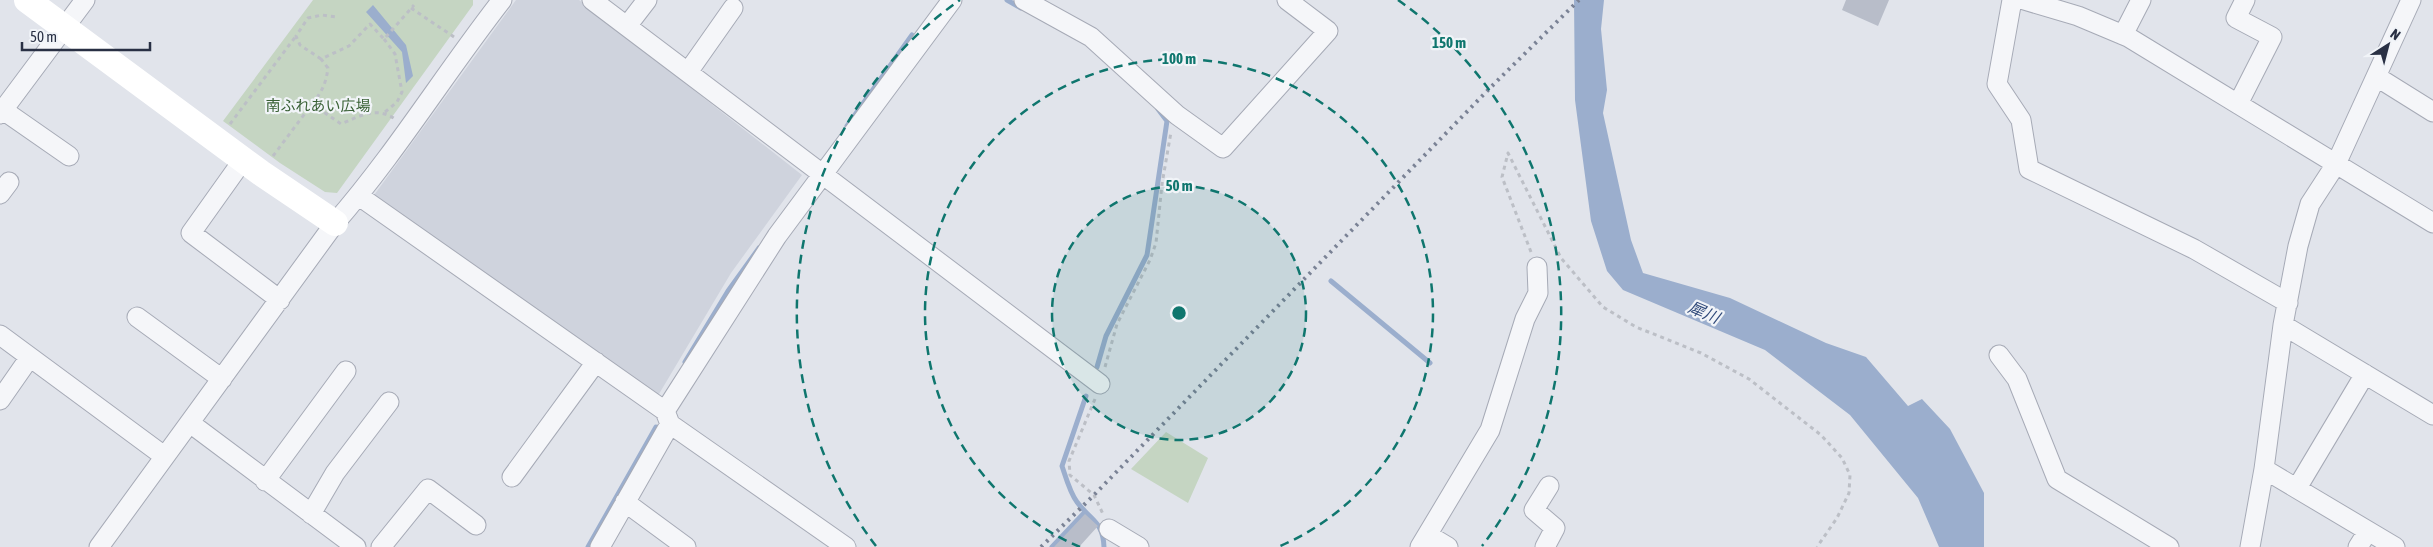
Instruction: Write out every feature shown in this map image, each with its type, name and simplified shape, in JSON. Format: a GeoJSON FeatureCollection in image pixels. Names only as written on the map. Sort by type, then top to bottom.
{"type":"FeatureCollection","features":[{"type":"Feature","properties":{"kind":"street"},"geometry":{"type":"LineString","coordinates":[[26,0],[252,166],[335,223]]}},
{"type":"Feature","properties":{"kind":"street"},"geometry":{"type":"LineString","coordinates":[[69,156],[1,112],[85,0]]}},
{"type":"Feature","properties":{"kind":"street"},"geometry":{"type":"LineString","coordinates":[[99,547],[335,223],[358,196],[466,46],[502,0]]}},
{"type":"Feature","properties":{"kind":"street"},"geometry":{"type":"LineString","coordinates":[[592,0],[1100,384]]}},
{"type":"Feature","properties":{"kind":"street"},"geometry":{"type":"LineString","coordinates":[[627,26],[646,0]]}},
{"type":"Feature","properties":{"kind":"street"},"geometry":{"type":"LineString","coordinates":[[600,547],[626,502],[667,418],[731,305],[821,174],[952,0]]}},
{"type":"Feature","properties":{"kind":"street"},"geometry":{"type":"LineString","coordinates":[[1024,0],[1091,37],[1177,115],[1223,148],[1328,31],[1287,0]]}},
{"type":"Feature","properties":{"kind":"street"},"geometry":{"type":"LineString","coordinates":[[2012,0],[1997,84],[2021,120],[2029,169],[2194,249],[2288,303]]}},
{"type":"Feature","properties":{"kind":"street"},"geometry":{"type":"LineString","coordinates":[[2024,0],[2078,16],[2123,34],[2433,223]]}},
{"type":"Feature","properties":{"kind":"street"},"geometry":{"type":"LineString","coordinates":[[2123,34],[2141,0]]}},
{"type":"Feature","properties":{"kind":"street"},"geometry":{"type":"LineString","coordinates":[[2238,104],[2272,37],[2236,18],[2245,0]]}},
{"type":"Feature","properties":{"kind":"street"},"geometry":{"type":"LineString","coordinates":[[2250,547],[2264,468],[2283,325],[2298,246],[2310,204],[2336,164],[2377,78],[2411,0]]}},
{"type":"Feature","properties":{"kind":"street"},"geometry":{"type":"LineString","coordinates":[[688,72],[733,8]]}},
{"type":"Feature","properties":{"kind":"street"},"geometry":{"type":"LineString","coordinates":[[2377,78],[2433,112]]}},
{"type":"Feature","properties":{"kind":"street"},"geometry":{"type":"LineString","coordinates":[[252,166],[191,233],[280,300]]}},
{"type":"Feature","properties":{"kind":"street"},"geometry":{"type":"LineString","coordinates":[[358,196],[596,362],[667,418],[846,547]]}},
{"type":"Feature","properties":{"kind":"street"},"geometry":{"type":"LineString","coordinates":[[1448,547],[1424,541],[1490,430],[1525,319],[1538,293],[1537,267]]}},
{"type":"Feature","properties":{"kind":"street"},"geometry":{"type":"LineString","coordinates":[[137,317],[222,380]]}},
{"type":"Feature","properties":{"kind":"street"},"geometry":{"type":"LineString","coordinates":[[2283,325],[2433,415]]}},
{"type":"Feature","properties":{"kind":"street"},"geometry":{"type":"LineString","coordinates":[[0,336],[164,456]]}},
{"type":"Feature","properties":{"kind":"street"},"geometry":{"type":"LineString","coordinates":[[1999,355],[2017,379],[2058,478],[2168,547]]}},
{"type":"Feature","properties":{"kind":"street"},"geometry":{"type":"LineString","coordinates":[[0,400],[30,358]]}},
{"type":"Feature","properties":{"kind":"street"},"geometry":{"type":"LineString","coordinates":[[512,477],[596,362]]}},
{"type":"Feature","properties":{"kind":"street"},"geometry":{"type":"LineString","coordinates":[[265,481],[346,371]]}},
{"type":"Feature","properties":{"kind":"street"},"geometry":{"type":"LineString","coordinates":[[2297,488],[2365,374]]}},
{"type":"Feature","properties":{"kind":"street"},"geometry":{"type":"LineString","coordinates":[[311,514],[335,472],[389,402]]}},
{"type":"Feature","properties":{"kind":"street"},"geometry":{"type":"LineString","coordinates":[[190,423],[265,481],[356,547]]}},
{"type":"Feature","properties":{"kind":"street"},"geometry":{"type":"LineString","coordinates":[[2264,468],[2395,547]]}},
{"type":"Feature","properties":{"kind":"street"},"geometry":{"type":"LineString","coordinates":[[1545,547],[1555,528],[1534,510],[1549,486]]}},
{"type":"Feature","properties":{"kind":"street"},"geometry":{"type":"LineString","coordinates":[[381,547],[428,489],[476,525]]}},
{"type":"Feature","properties":{"kind":"street"},"geometry":{"type":"LineString","coordinates":[[626,502],[686,547]]}},
{"type":"Feature","properties":{"kind":"street"},"geometry":{"type":"LineString","coordinates":[[2358,547],[2368,531]]}},
{"type":"Feature","properties":{"kind":"street"},"geometry":{"type":"LineString","coordinates":[[1110,538],[1139,547]]}},
{"type":"Feature","properties":{"kind":"path"},"geometry":{"type":"LineString","coordinates":[[384,39],[412,7],[466,46]]}},
{"type":"Feature","properties":{"kind":"path"},"geometry":{"type":"LineString","coordinates":[[218,141],[308,18],[322,15],[336,17]]}},
{"type":"Feature","properties":{"kind":"path"},"geometry":{"type":"LineString","coordinates":[[312,104],[341,124],[366,113],[385,112],[397,102],[402,92],[395,54],[370,24],[349,46],[321,59]]}},
{"type":"Feature","properties":{"kind":"path"},"geometry":{"type":"LineString","coordinates":[[252,166],[324,89],[328,68],[321,59],[300,45],[296,36]]}},
{"type":"Feature","properties":{"kind":"path"},"geometry":{"type":"LineString","coordinates":[[385,112],[408,128]]}},
{"type":"Feature","properties":{"kind":"path"},"geometry":{"type":"LineString","coordinates":[[1110,538],[1094,495],[1070,475],[1069,461],[1100,384],[1117,324],[1150,260],[1156,243],[1168,144],[1177,115]]}},
{"type":"Feature","properties":{"kind":"path"},"geometry":{"type":"LineString","coordinates":[[1537,267],[1502,177],[1508,153],[1561,258],[1603,307],[1636,327],[1701,353],[1749,379],[1821,435],[1842,458],[1850,475],[1849,493],[1837,518],[1817,547]]}},
{"type":"Feature","properties":{"kind":"shaded area"},"geometry":{"type":"Polygon","coordinates":[[[516,0],[579,0],[802,175],[731,273],[656,399],[372,198],[516,0]]]}},
{"type":"Feature","properties":{"kind":"green space","name":"南ふれあい広場"},"geometry":{"type":"Polygon","coordinates":[[[313,0],[473,0],[473,5],[337,193],[325,192],[280,163],[223,121],[313,0]]]}},
{"type":"Feature","properties":{"kind":"green space"},"geometry":{"type":"Polygon","coordinates":[[[1166,432],[1208,458],[1188,503],[1131,469],[1166,432]]]}},
{"type":"Feature","properties":{"kind":"water","name":"犀川"},"geometry":{"type":"Polygon","coordinates":[[[1574,0],[1604,0],[1601,29],[1607,90],[1603,113],[1631,240],[1643,273],[1730,298],[1826,343],[1866,357],[1908,406],[1922,399],[1950,429],[1984,493],[1984,547],[1939,547],[1918,498],[1850,415],[1765,350],[1623,290],[1607,271],[1591,221],[1575,100],[1574,0]]]}},
{"type":"Feature","properties":{"kind":"water"},"geometry":{"type":"Polygon","coordinates":[[[373,5],[406,45],[413,76],[406,83],[402,52],[366,12],[373,5]]]}},
{"type":"Feature","properties":{"kind":"building"},"geometry":{"type":"Polygon","coordinates":[[[1846,0],[1889,0],[1878,26],[1842,10],[1846,0]]]}},
{"type":"Feature","properties":{"kind":"building"},"geometry":{"type":"Polygon","coordinates":[[[1085,514],[1098,526],[1079,547],[1054,547],[1085,514]]]}},
{"type":"Feature","properties":{"kind":"waterway"},"geometry":{"type":"LineString","coordinates":[[1007,0],[1021,8]]}},
{"type":"Feature","properties":{"kind":"waterway"},"geometry":{"type":"LineString","coordinates":[[847,126],[912,35]]}},
{"type":"Feature","properties":{"kind":"waterway"},"geometry":{"type":"LineString","coordinates":[[1097,367],[1106,336],[1147,255],[1167,121],[1158,109]]}},
{"type":"Feature","properties":{"kind":"waterway"},"geometry":{"type":"LineString","coordinates":[[685,362],[728,291],[759,248]]}},
{"type":"Feature","properties":{"kind":"waterway"},"geometry":{"type":"LineString","coordinates":[[1331,281],[1430,363]]}},
{"type":"Feature","properties":{"kind":"waterway"},"geometry":{"type":"LineString","coordinates":[[1086,396],[1062,466],[1068,485],[1075,498],[1099,526],[1104,547]]}},
{"type":"Feature","properties":{"kind":"waterway"},"geometry":{"type":"LineString","coordinates":[[588,547],[656,427]]}},
{"type":"Feature","properties":{"kind":"waterway"},"geometry":{"type":"LineString","coordinates":[[1052,547],[1085,512]]}},
{"type":"Feature","properties":{"kind":"railway"},"geometry":{"type":"LineString","coordinates":[[1041,547],[1094,495],[1490,88],[1579,0]]}}]}
